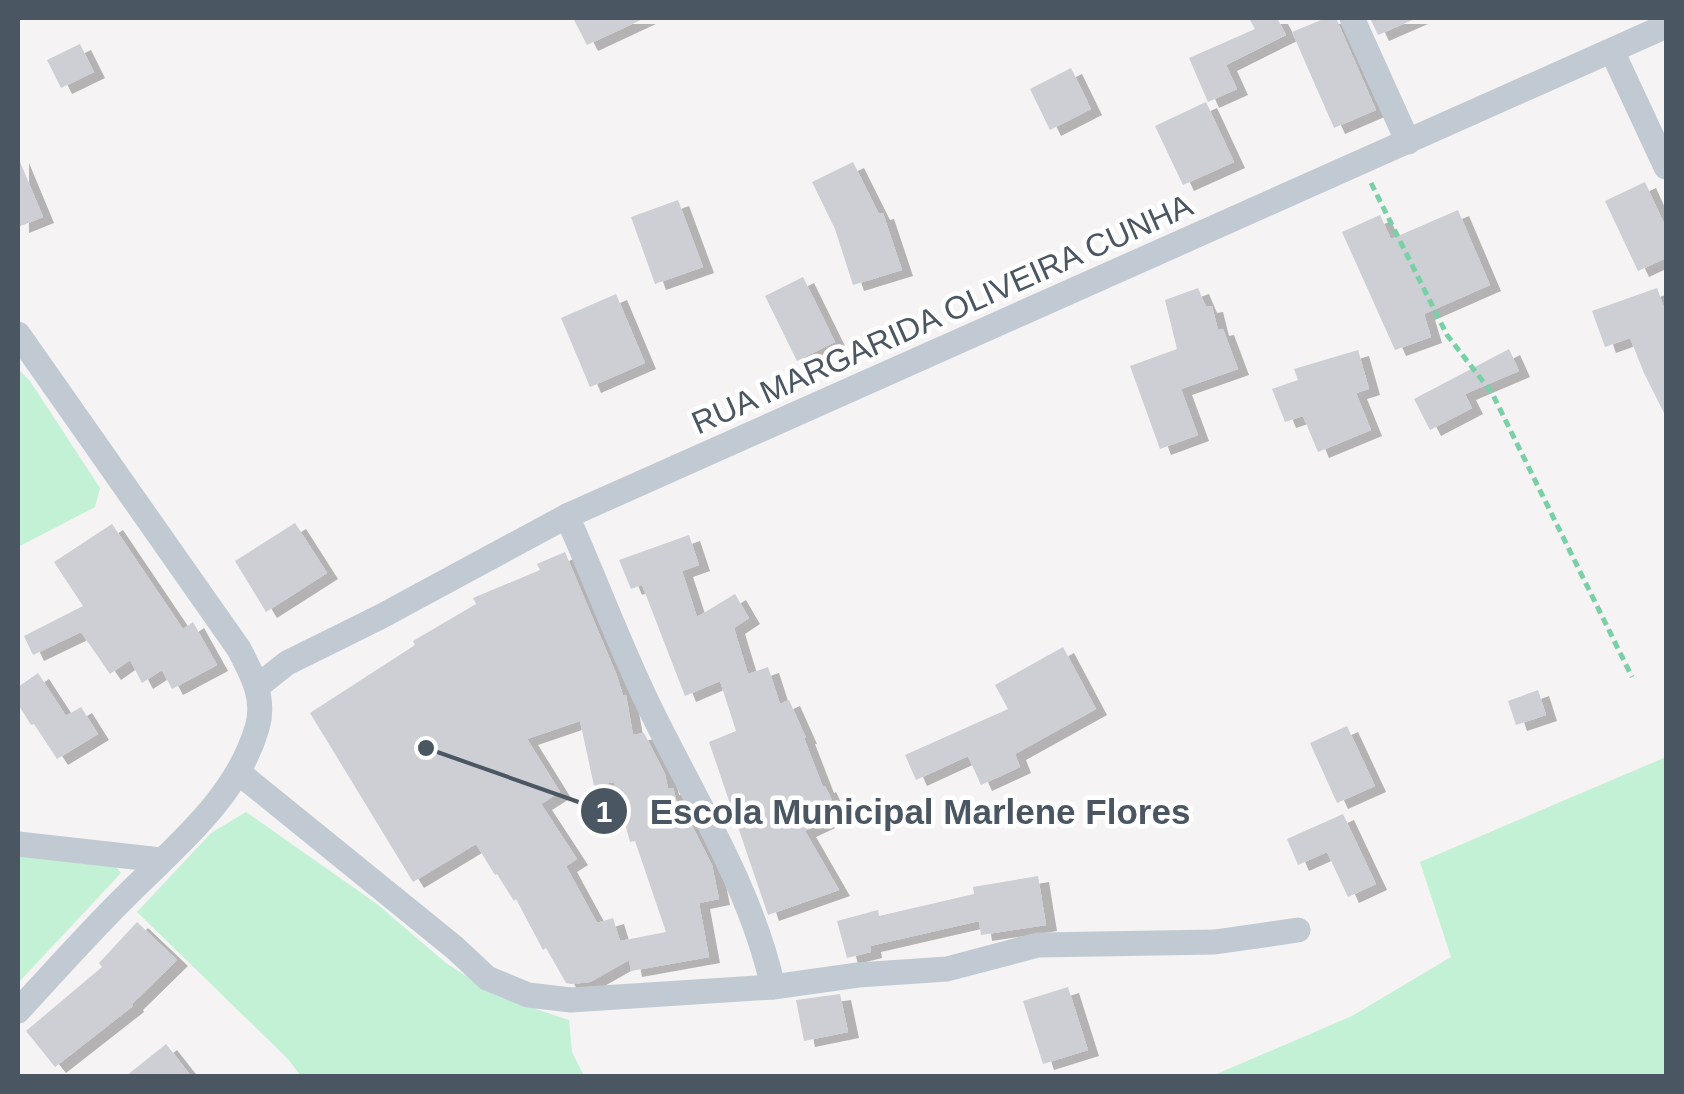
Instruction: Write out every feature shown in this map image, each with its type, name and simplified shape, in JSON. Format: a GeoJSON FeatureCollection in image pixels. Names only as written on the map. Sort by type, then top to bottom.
{"type":"FeatureCollection","features":[{"type":"Feature","properties":{"kind":"street"},"geometry":{"type":"LineString","coordinates":[[1352,18],[1408,142]]}},
{"type":"Feature","properties":{"kind":"street","name":"RUA MARGARIDA OLIVEIRA CUNHA"},"geometry":{"type":"LineString","coordinates":[[258,686],[287,663],[567,516],[1666,26]]}},
{"type":"Feature","properties":{"kind":"street"},"geometry":{"type":"LineString","coordinates":[[1612,51],[1666,166]]}},
{"type":"Feature","properties":{"kind":"street"},"geometry":{"type":"LineString","coordinates":[[18,334],[239,650],[258,686],[258,726],[221,800],[90,932],[18,1012]]}},
{"type":"Feature","properties":{"kind":"street"},"geometry":{"type":"LineString","coordinates":[[567,516],[647,702],[732,871],[766,956],[773,987]]}},
{"type":"Feature","properties":{"kind":"street"},"geometry":{"type":"LineString","coordinates":[[238,772],[487,978],[528,995],[570,1000],[773,987],[858,975],[947,969],[1038,946],[1214,942],[1298,930]]}},
{"type":"Feature","properties":{"kind":"street"},"geometry":{"type":"LineString","coordinates":[[18,844],[161,860]]}},
{"type":"Feature","properties":{"kind":"path"},"geometry":{"type":"LineString","coordinates":[[1361,163],[1446,336],[1492,393],[1632,677]]}},
{"type":"Feature","properties":{"kind":"green space"},"geometry":{"type":"Polygon","coordinates":[[[18,369],[30,381],[100,488],[95,507],[18,547],[18,369]]]}},
{"type":"Feature","properties":{"kind":"green space"},"geometry":{"type":"Polygon","coordinates":[[[1666,757],[1666,1076],[1212,1076],[1352,1016],[1451,957],[1420,862],[1666,757]]]}},
{"type":"Feature","properties":{"kind":"green space"},"geometry":{"type":"Polygon","coordinates":[[[246,812],[377,904],[446,963],[497,996],[569,1020],[572,1052],[584,1076],[301,1076],[137,912],[211,833],[246,812]]]}},
{"type":"Feature","properties":{"kind":"green space"},"geometry":{"type":"Polygon","coordinates":[[[18,856],[115,866],[121,873],[18,983],[18,856]]]}},
{"type":"Feature","properties":{"kind":"building"},"geometry":{"type":"Polygon","coordinates":[[[573,18],[645,18],[587,45],[573,18]]]}},
{"type":"Feature","properties":{"kind":"building"},"geometry":{"type":"Polygon","coordinates":[[[1249,18],[1277,18],[1286,35],[1226,65],[1237,89],[1208,102],[1189,58],[1255,29],[1249,18]]]}},
{"type":"Feature","properties":{"kind":"building"},"geometry":{"type":"Polygon","coordinates":[[[1326,18],[1336,18],[1376,110],[1334,128],[1292,32],[1326,18]]]}},
{"type":"Feature","properties":{"kind":"building"},"geometry":{"type":"Polygon","coordinates":[[[1370,18],[1417,18],[1378,35],[1370,18]]]}},
{"type":"Feature","properties":{"kind":"building"},"geometry":{"type":"Polygon","coordinates":[[[80,44],[94,72],[61,88],[47,60],[80,44]]]}},
{"type":"Feature","properties":{"kind":"building"},"geometry":{"type":"Polygon","coordinates":[[[1071,68],[1091,109],[1050,130],[1030,89],[1071,68]]]}},
{"type":"Feature","properties":{"kind":"building"},"geometry":{"type":"Polygon","coordinates":[[[1206,102],[1234,162],[1183,185],[1155,126],[1206,102]]]}},
{"type":"Feature","properties":{"kind":"building"},"geometry":{"type":"Polygon","coordinates":[[[18,157],[43,217],[18,227],[18,157]]]}},
{"type":"Feature","properties":{"kind":"building"},"geometry":{"type":"Polygon","coordinates":[[[853,162],[879,214],[883,213],[902,270],[853,285],[835,229],[812,182],[853,162]]]}},
{"type":"Feature","properties":{"kind":"building"},"geometry":{"type":"Polygon","coordinates":[[[1645,182],[1666,228],[1666,258],[1638,271],[1605,201],[1645,182]]]}},
{"type":"Feature","properties":{"kind":"building"},"geometry":{"type":"Polygon","coordinates":[[[678,200],[703,267],[655,284],[631,217],[678,200]]]}},
{"type":"Feature","properties":{"kind":"building"},"geometry":{"type":"Polygon","coordinates":[[[1458,210],[1490,285],[1424,314],[1431,337],[1395,350],[1342,232],[1380,215],[1391,239],[1458,210]]]}},
{"type":"Feature","properties":{"kind":"building"},"geometry":{"type":"Polygon","coordinates":[[[803,277],[835,342],[797,361],[765,296],[803,277]]]}},
{"type":"Feature","properties":{"kind":"building"},"geometry":{"type":"Polygon","coordinates":[[[1198,288],[1206,307],[1212,306],[1218,330],[1223,329],[1238,369],[1181,389],[1198,435],[1160,449],[1130,366],[1177,349],[1165,300],[1198,288]]]}},
{"type":"Feature","properties":{"kind":"building"},"geometry":{"type":"Polygon","coordinates":[[[1657,288],[1666,313],[1666,417],[1630,338],[1605,347],[1592,311],[1657,288]]]}},
{"type":"Feature","properties":{"kind":"building"},"geometry":{"type":"Polygon","coordinates":[[[616,294],[645,363],[590,387],[561,318],[616,294]]]}},
{"type":"Feature","properties":{"kind":"building"},"geometry":{"type":"Polygon","coordinates":[[[1509,349],[1519,371],[1465,394],[1472,408],[1430,430],[1414,399],[1509,349]]]}},
{"type":"Feature","properties":{"kind":"building"},"geometry":{"type":"Polygon","coordinates":[[[1358,350],[1369,389],[1356,393],[1371,430],[1318,452],[1303,416],[1285,422],[1272,389],[1298,380],[1294,369],[1358,350]]]}},
{"type":"Feature","properties":{"kind":"building"},"geometry":{"type":"Polygon","coordinates":[[[295,523],[327,573],[266,612],[235,561],[295,523]]]}},
{"type":"Feature","properties":{"kind":"building"},"geometry":{"type":"Polygon","coordinates":[[[112,524],[183,629],[193,622],[217,665],[172,689],[162,670],[142,683],[130,660],[110,674],[81,632],[33,655],[24,636],[83,606],[54,562],[112,524]]]}},
{"type":"Feature","properties":{"kind":"building"},"geometry":{"type":"Polygon","coordinates":[[[689,535],[699,565],[682,571],[697,617],[735,594],[749,618],[734,628],[748,674],[768,667],[780,704],[789,700],[823,787],[839,815],[805,831],[839,890],[768,915],[709,742],[736,731],[720,681],[685,696],[642,585],[631,589],[619,560],[689,535]]]}},
{"type":"Feature","properties":{"kind":"building"},"geometry":{"type":"Polygon","coordinates":[[[565,552],[623,696],[626,695],[633,735],[644,733],[665,774],[668,789],[673,788],[678,806],[681,804],[712,865],[719,899],[699,903],[709,957],[631,971],[629,960],[590,982],[566,983],[516,899],[476,844],[413,882],[310,713],[415,645],[413,641],[476,604],[473,598],[540,570],[537,564],[565,552]],[[580,721],[527,739],[560,792],[541,804],[577,859],[566,866],[597,923],[613,918],[620,941],[666,932],[635,841],[630,842],[614,782],[594,786],[580,721]]]}},
{"type":"Feature","properties":{"kind":"building"},"geometry":{"type":"Polygon","coordinates":[[[1063,647],[1096,709],[1015,754],[1020,767],[981,785],[968,756],[916,780],[905,755],[1008,709],[995,685],[1063,647]]]}},
{"type":"Feature","properties":{"kind":"building"},"geometry":{"type":"Polygon","coordinates":[[[38,673],[66,716],[81,707],[98,734],[57,759],[18,704],[18,687],[38,673]]]}},
{"type":"Feature","properties":{"kind":"building"},"geometry":{"type":"Polygon","coordinates":[[[1538,690],[1546,715],[1516,725],[1508,701],[1538,690]]]}},
{"type":"Feature","properties":{"kind":"building"},"geometry":{"type":"Polygon","coordinates":[[[1347,726],[1375,786],[1337,803],[1310,743],[1347,726]]]}},
{"type":"Feature","properties":{"kind":"building"},"geometry":{"type":"Polygon","coordinates":[[[1343,814],[1376,884],[1348,897],[1327,852],[1298,865],[1287,839],[1343,814]]]}},
{"type":"Feature","properties":{"kind":"building"},"geometry":{"type":"Polygon","coordinates":[[[1038,876],[1046,925],[981,935],[979,921],[870,946],[871,952],[847,958],[837,921],[878,910],[879,916],[974,894],[973,887],[1038,876]]]}},
{"type":"Feature","properties":{"kind":"building"},"geometry":{"type":"Polygon","coordinates":[[[137,922],[177,960],[133,1006],[55,1067],[26,1031],[102,967],[99,963],[137,922]]]}},
{"type":"Feature","properties":{"kind":"building"},"geometry":{"type":"Polygon","coordinates":[[[1068,987],[1088,1050],[1043,1064],[1023,1001],[1068,987]]]}},
{"type":"Feature","properties":{"kind":"building"},"geometry":{"type":"Polygon","coordinates":[[[840,994],[848,1032],[804,1041],[796,1000],[840,994]]]}},
{"type":"Feature","properties":{"kind":"building"},"geometry":{"type":"Polygon","coordinates":[[[166,1044],[191,1076],[126,1076],[166,1044]]]}},
{"type":"Feature","properties":{"kind":"place","name":"Escola Municipal Marlene Flores"},"geometry":{"type":"Point","coordinates":[426,748]}}]}
